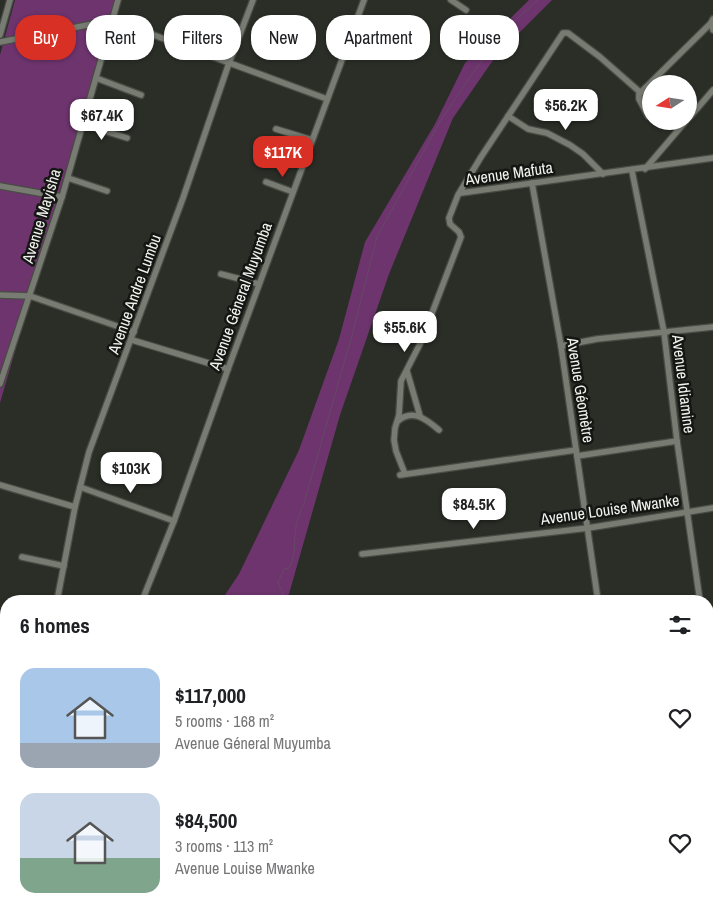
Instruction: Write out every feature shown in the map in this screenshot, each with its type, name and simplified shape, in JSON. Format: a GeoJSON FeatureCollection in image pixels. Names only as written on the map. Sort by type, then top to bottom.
{"type":"FeatureCollection","features":[{"type":"Feature","properties":{"kind":"street"},"geometry":{"type":"LineString","coordinates":[[0,35],[10,0]]}},
{"type":"Feature","properties":{"kind":"street","name":"Avenue Mayisha"},"geometry":{"type":"LineString","coordinates":[[114,15],[118,0]]}},
{"type":"Feature","properties":{"kind":"street","name":"Avenue Andre Lumbu"},"geometry":{"type":"LineString","coordinates":[[58,595],[75,507],[89,452],[132,340],[229,63],[254,0]]}},
{"type":"Feature","properties":{"kind":"street","name":"Avenue Géneral Muyumba"},"geometry":{"type":"LineString","coordinates":[[144,595],[174,521],[364,0]]}},
{"type":"Feature","properties":{"kind":"street"},"geometry":{"type":"LineString","coordinates":[[452,0],[466,10]]}},
{"type":"Feature","properties":{"kind":"street"},"geometry":{"type":"LineString","coordinates":[[712,21],[713,30]]}},
{"type":"Feature","properties":{"kind":"street"},"geometry":{"type":"LineString","coordinates":[[642,105],[638,96],[712,21]]}},
{"type":"Feature","properties":{"kind":"street"},"geometry":{"type":"LineString","coordinates":[[0,42],[86,25]]}},
{"type":"Feature","properties":{"kind":"street"},"geometry":{"type":"LineString","coordinates":[[461,193],[481,157],[559,37],[565,33],[568,33],[600,57],[641,93]]}},
{"type":"Feature","properties":{"kind":"street"},"geometry":{"type":"LineString","coordinates":[[154,35],[327,99]]}},
{"type":"Feature","properties":{"kind":"street","name":"Avenue Mayisha"},"geometry":{"type":"LineString","coordinates":[[0,384],[62,198],[101,60]]}},
{"type":"Feature","properties":{"kind":"street"},"geometry":{"type":"LineString","coordinates":[[96,78],[141,95]]}},
{"type":"Feature","properties":{"kind":"street"},"geometry":{"type":"LineString","coordinates":[[698,108],[713,90]]}},
{"type":"Feature","properties":{"kind":"street"},"geometry":{"type":"LineString","coordinates":[[508,116],[528,129],[547,133],[570,145],[583,154],[604,174]]}},
{"type":"Feature","properties":{"kind":"street"},"geometry":{"type":"LineString","coordinates":[[83,124],[127,138]]}},
{"type":"Feature","properties":{"kind":"street"},"geometry":{"type":"LineString","coordinates":[[276,129],[312,140]]}},
{"type":"Feature","properties":{"kind":"street"},"geometry":{"type":"LineString","coordinates":[[646,169],[678,130]]}},
{"type":"Feature","properties":{"kind":"street","name":"Avenue Mafuta"},"geometry":{"type":"LineString","coordinates":[[577,453],[402,474],[394,434],[402,381],[421,342],[461,237],[460,233],[451,226],[449,220],[458,196],[461,193],[646,169],[713,158]]}},
{"type":"Feature","properties":{"kind":"street","name":"Avenue Idiamine"},"geometry":{"type":"LineString","coordinates":[[632,170],[664,332],[686,512],[699,595]]}},
{"type":"Feature","properties":{"kind":"street"},"geometry":{"type":"LineString","coordinates":[[68,178],[107,191]]}},
{"type":"Feature","properties":{"kind":"street"},"geometry":{"type":"LineString","coordinates":[[266,182],[293,192]]}},
{"type":"Feature","properties":{"kind":"street","name":"Avenue Géomètre"},"geometry":{"type":"LineString","coordinates":[[532,183],[561,346],[597,595]]}},
{"type":"Feature","properties":{"kind":"street"},"geometry":{"type":"LineString","coordinates":[[0,186],[62,198]]}},
{"type":"Feature","properties":{"kind":"street"},"geometry":{"type":"LineString","coordinates":[[221,274],[259,284]]}},
{"type":"Feature","properties":{"kind":"street"},"geometry":{"type":"LineString","coordinates":[[0,295],[30,296],[134,332]]}},
{"type":"Feature","properties":{"kind":"street"},"geometry":{"type":"LineString","coordinates":[[561,346],[597,339],[713,327]]}},
{"type":"Feature","properties":{"kind":"street"},"geometry":{"type":"LineString","coordinates":[[132,340],[228,369]]}},
{"type":"Feature","properties":{"kind":"street"},"geometry":{"type":"LineString","coordinates":[[407,371],[420,416]]}},
{"type":"Feature","properties":{"kind":"street"},"geometry":{"type":"LineString","coordinates":[[397,423],[400,419],[409,416],[420,416],[440,430]]}},
{"type":"Feature","properties":{"kind":"street"},"geometry":{"type":"LineString","coordinates":[[577,453],[677,441]]}},
{"type":"Feature","properties":{"kind":"street"},"geometry":{"type":"LineString","coordinates":[[0,485],[75,507]]}},
{"type":"Feature","properties":{"kind":"street"},"geometry":{"type":"LineString","coordinates":[[80,487],[174,521]]}},
{"type":"Feature","properties":{"kind":"street","name":"Avenue Louise Mwanke"},"geometry":{"type":"LineString","coordinates":[[362,554],[588,528],[713,508]]}},
{"type":"Feature","properties":{"kind":"street"},"geometry":{"type":"LineString","coordinates":[[22,558],[64,566]]}},
{"type":"Feature","properties":{"kind":"shaded area"},"geometry":{"type":"Polygon","coordinates":[[[15,0],[117,0],[113,15],[86,15],[86,60],[100,60],[0,403],[0,55],[15,0]]]}},
{"type":"Feature","properties":{"kind":"shaded area"},"geometry":{"type":"Polygon","coordinates":[[[529,0],[552,0],[519,33],[519,15],[514,15],[529,0]]]}},
{"type":"Feature","properties":{"kind":"shaded area"},"geometry":{"type":"Polygon","coordinates":[[[468,60],[493,60],[453,118],[389,274],[340,415],[289,595],[225,595],[239,574],[299,450],[339,339],[365,242],[435,124],[465,63],[468,60]]]}},
{"type":"Feature","properties":{"kind":"waterway"},"geometry":{"type":"LineString","coordinates":[[283,595],[278,582],[284,569],[289,568],[292,560],[300,511],[304,503],[351,339],[377,237],[442,118],[500,34],[538,0]]}}]}
